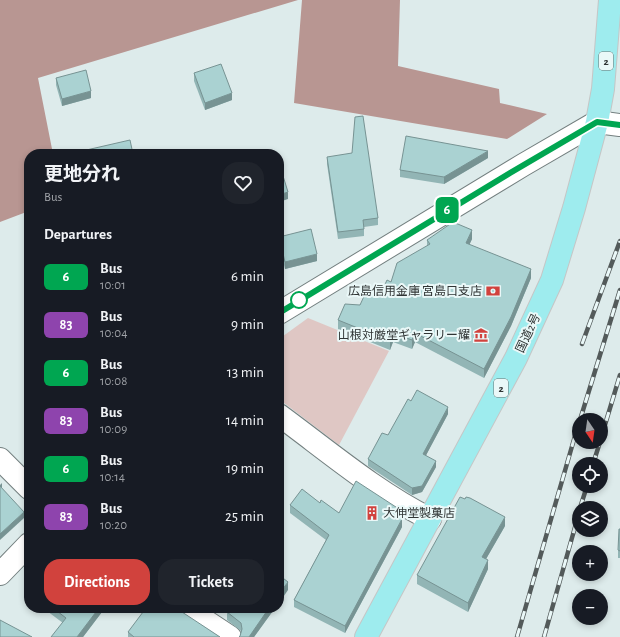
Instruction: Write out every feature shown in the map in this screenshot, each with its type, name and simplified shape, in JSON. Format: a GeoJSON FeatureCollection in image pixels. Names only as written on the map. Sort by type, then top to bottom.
{"type":"FeatureCollection","features":[{"type":"Feature","properties":{"kind":"highway","name":"国道2号"},"geometry":{"type":"LineString","coordinates":[[366,637],[516,358],[552,280],[574,208],[597,122],[603,90],[610,0]]}},
{"type":"Feature","properties":{"kind":"street"},"geometry":{"type":"LineString","coordinates":[[284,310],[516,169],[597,122],[620,125]]}},
{"type":"Feature","properties":{"kind":"street"},"geometry":{"type":"LineString","coordinates":[[284,419],[367,479],[412,510],[430,520]]}},
{"type":"Feature","properties":{"kind":"street"},"geometry":{"type":"LineString","coordinates":[[0,459],[24,483]]}},
{"type":"Feature","properties":{"kind":"street"},"geometry":{"type":"LineString","coordinates":[[0,574],[24,549]]}},
{"type":"Feature","properties":{"kind":"street"},"geometry":{"type":"LineString","coordinates":[[194,613],[230,637]]}},
{"type":"Feature","properties":{"kind":"shaded area"},"geometry":{"type":"Polygon","coordinates":[[[0,0],[298,0],[38,78],[52,149],[24,149],[24,213],[0,222],[0,0]]]}},
{"type":"Feature","properties":{"kind":"shaded area"},"geometry":{"type":"Polygon","coordinates":[[[302,0],[400,0],[398,66],[499,89],[500,103],[547,114],[507,139],[294,103],[302,0]]]}},
{"type":"Feature","properties":{"kind":"shaded area"},"geometry":{"type":"Polygon","coordinates":[[[308,318],[389,351],[339,445],[284,403],[284,335],[308,318]]]}},
{"type":"Feature","properties":{"kind":"building"},"geometry":{"type":"Polygon","coordinates":[[[221,64],[232,93],[205,103],[194,73],[221,64]]]}},
{"type":"Feature","properties":{"kind":"building"},"geometry":{"type":"Polygon","coordinates":[[[86,70],[91,91],[62,99],[56,78],[86,70]]]}},
{"type":"Feature","properties":{"kind":"building"},"geometry":{"type":"Polygon","coordinates":[[[363,116],[378,218],[363,220],[364,229],[338,232],[327,157],[352,153],[355,117],[363,116]]]}},
{"type":"Feature","properties":{"kind":"building"},"geometry":{"type":"Polygon","coordinates":[[[406,136],[488,151],[444,177],[400,170],[406,136]]]}},
{"type":"Feature","properties":{"kind":"building"},"geometry":{"type":"Polygon","coordinates":[[[130,140],[132,149],[91,149],[130,140]]]}},
{"type":"Feature","properties":{"kind":"building"},"geometry":{"type":"Polygon","coordinates":[[[284,179],[288,192],[284,193],[284,179]]]}},
{"type":"Feature","properties":{"kind":"building"},"geometry":{"type":"Polygon","coordinates":[[[453,222],[472,230],[466,243],[531,269],[511,317],[484,369],[415,333],[412,340],[393,333],[390,341],[338,320],[345,304],[360,305],[366,292],[370,294],[373,288],[382,291],[387,280],[391,282],[397,263],[430,244],[427,240],[453,222]]]}},
{"type":"Feature","properties":{"kind":"building"},"geometry":{"type":"Polygon","coordinates":[[[311,229],[317,254],[285,262],[284,236],[311,229]]]}},
{"type":"Feature","properties":{"kind":"building"},"geometry":{"type":"Polygon","coordinates":[[[417,390],[448,407],[423,454],[436,461],[422,486],[412,488],[368,459],[382,433],[388,435],[408,399],[411,401],[417,390]]]}},
{"type":"Feature","properties":{"kind":"building"},"geometry":{"type":"Polygon","coordinates":[[[356,481],[399,509],[402,519],[345,626],[294,600],[329,535],[290,505],[302,489],[320,503],[321,500],[339,513],[356,481]]]}},
{"type":"Feature","properties":{"kind":"building"},"geometry":{"type":"Polygon","coordinates":[[[0,486],[24,512],[0,534],[0,486]]]}},
{"type":"Feature","properties":{"kind":"building"},"geometry":{"type":"Polygon","coordinates":[[[460,497],[465,499],[466,497],[470,498],[505,517],[482,557],[488,560],[468,603],[417,575],[460,497]]]}},
{"type":"Feature","properties":{"kind":"building"},"geometry":{"type":"Polygon","coordinates":[[[620,529],[620,551],[618,550],[620,529]]]}},
{"type":"Feature","properties":{"kind":"building"},"geometry":{"type":"Polygon","coordinates":[[[284,579],[288,582],[284,587],[284,579]]]}},
{"type":"Feature","properties":{"kind":"building"},"geometry":{"type":"Polygon","coordinates":[[[60,613],[95,613],[77,637],[51,637],[66,618],[60,613]]]}},
{"type":"Feature","properties":{"kind":"building"},"geometry":{"type":"Polygon","coordinates":[[[142,613],[184,613],[220,637],[134,637],[128,632],[142,613]]]}},
{"type":"Feature","properties":{"kind":"building"},"geometry":{"type":"Polygon","coordinates":[[[228,613],[266,613],[249,637],[239,637],[242,629],[241,623],[228,613]]]}},
{"type":"Feature","properties":{"kind":"building"},"geometry":{"type":"Polygon","coordinates":[[[0,620],[32,637],[0,637],[0,620]]]}},
{"type":"Feature","properties":{"kind":"railway"},"geometry":{"type":"LineString","coordinates":[[582,344],[620,241]]}},
{"type":"Feature","properties":{"kind":"railway"},"geometry":{"type":"LineString","coordinates":[[582,413],[620,290]]}},
{"type":"Feature","properties":{"kind":"railway"},"geometry":{"type":"LineString","coordinates":[[608,415],[620,375]]}},
{"type":"Feature","properties":{"kind":"railway"},"geometry":{"type":"LineString","coordinates":[[517,637],[572,446]]}},
{"type":"Feature","properties":{"kind":"railway"},"geometry":{"type":"LineString","coordinates":[[595,457],[598,449]]}},
{"type":"Feature","properties":{"kind":"railway"},"geometry":{"type":"LineString","coordinates":[[582,501],[585,493]]}},
{"type":"Feature","properties":{"kind":"railway"},"geometry":{"type":"LineString","coordinates":[[544,637],[572,537]]}},
{"type":"Feature","properties":{"kind":"bus line","name":"6"},"geometry":{"type":"LineString","coordinates":[[284,310],[597,122],[620,125]]}},
{"type":"Feature","properties":{"kind":"place","name":"広島信用金庫 宮島口支店"},"geometry":{"type":"Point","coordinates":[493,291]}},
{"type":"Feature","properties":{"kind":"place","name":"山根対厳堂ギャラリー耀"},"geometry":{"type":"Point","coordinates":[481,335]}},
{"type":"Feature","properties":{"kind":"place","name":"大伸堂製菓店"},"geometry":{"type":"Point","coordinates":[372,513]}}]}
